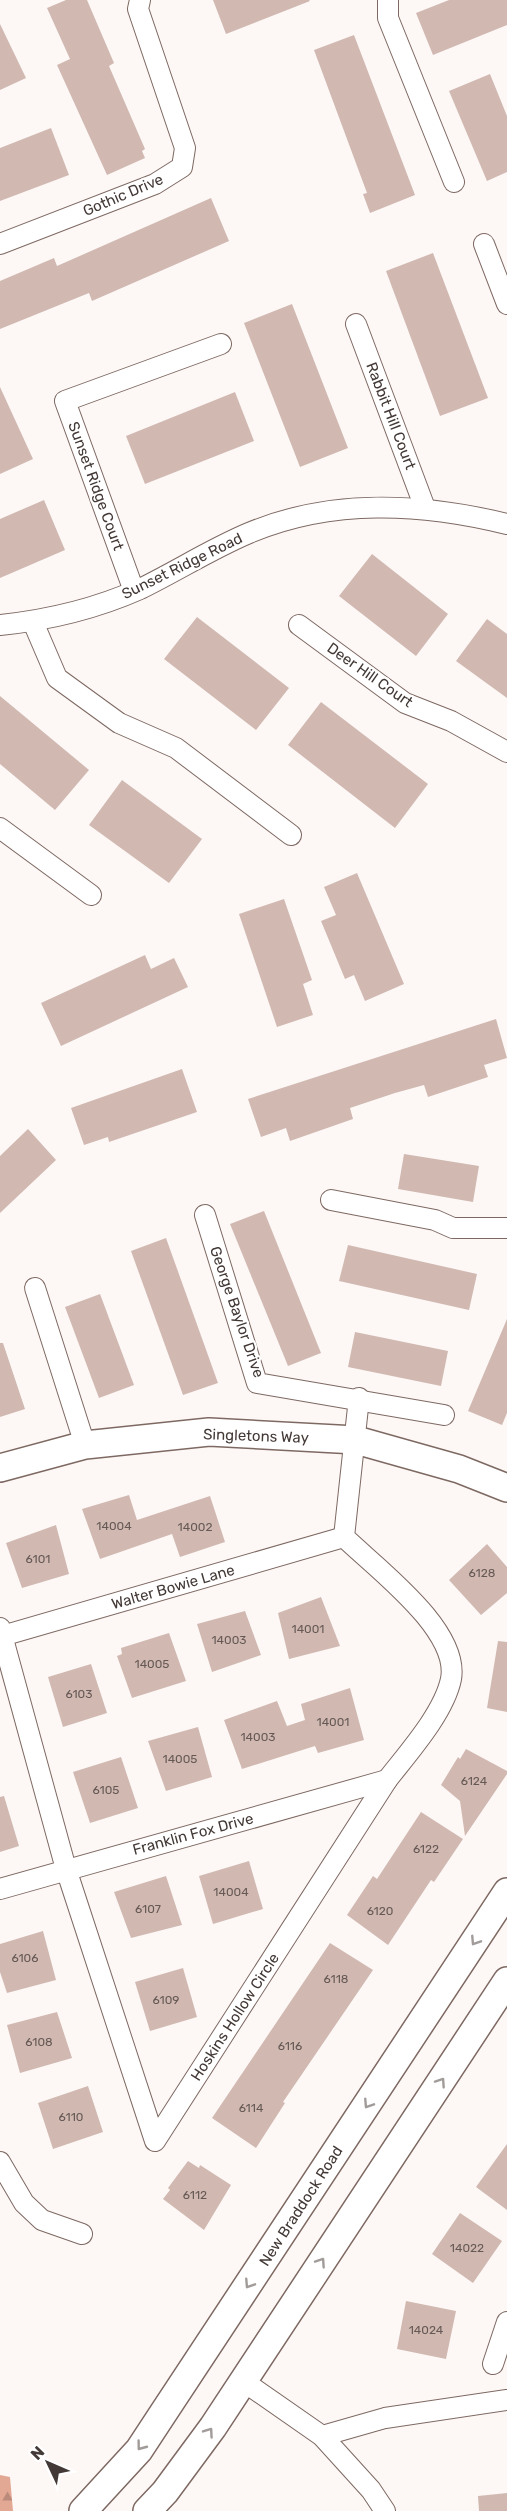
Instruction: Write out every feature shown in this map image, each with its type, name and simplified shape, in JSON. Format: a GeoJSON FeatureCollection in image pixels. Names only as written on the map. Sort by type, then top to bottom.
{"type":"FeatureCollection","features":[{"type":"Feature","properties":{"kind":"main road","name":"Singletons Way"},"geometry":{"type":"LineString","coordinates":[[0,1468],[85,1445],[209,1432],[356,1440],[459,1469],[507,1488]]}},
{"type":"Feature","properties":{"kind":"main road","name":"New Braddock Road"},"geometry":{"type":"LineString","coordinates":[[83,2511],[139,2450],[507,1892]]}},
{"type":"Feature","properties":{"kind":"main road"},"geometry":{"type":"LineString","coordinates":[[147,2511],[186,2465],[507,1981]]}},
{"type":"Feature","properties":{"kind":"street","name":"Gothic Drive"},"geometry":{"type":"LineString","coordinates":[[0,244],[155,184],[182,167],[185,148],[138,9],[140,0]]}},
{"type":"Feature","properties":{"kind":"street"},"geometry":{"type":"LineString","coordinates":[[388,0],[388,18],[454,183]]}},
{"type":"Feature","properties":{"kind":"street"},"geometry":{"type":"LineString","coordinates":[[484,244],[507,304]]}},
{"type":"Feature","properties":{"kind":"street","name":"Rabbit Hill Court"},"geometry":{"type":"LineString","coordinates":[[356,324],[425,508]]}},
{"type":"Feature","properties":{"kind":"street","name":"Sunset Ridge Court"},"geometry":{"type":"LineString","coordinates":[[134,591],[65,401],[221,344]]}},
{"type":"Feature","properties":{"kind":"street","name":"Sunset Ridge Road"},"geometry":{"type":"LineString","coordinates":[[0,625],[33,622],[79,612],[134,591],[218,546],[251,532],[296,518],[342,509],[392,506],[425,508],[507,524]]}},
{"type":"Feature","properties":{"kind":"street"},"geometry":{"type":"LineString","coordinates":[[33,622],[57,678],[119,723],[176,748],[291,836]]}},
{"type":"Feature","properties":{"kind":"street","name":"Deer Hill Court"},"geometry":{"type":"LineString","coordinates":[[299,625],[405,703],[451,721],[507,752]]}},
{"type":"Feature","properties":{"kind":"street"},"geometry":{"type":"LineString","coordinates":[[0,828],[91,895]]}},
{"type":"Feature","properties":{"kind":"street"},"geometry":{"type":"LineString","coordinates":[[331,1200],[435,1220],[453,1228],[507,1228]]}},
{"type":"Feature","properties":{"kind":"street","name":"George Baylor Drive"},"geometry":{"type":"LineString","coordinates":[[205,1215],[257,1383],[359,1398],[444,1415]]}},
{"type":"Feature","properties":{"kind":"street"},"geometry":{"type":"LineString","coordinates":[[35,1288],[85,1445]]}},
{"type":"Feature","properties":{"kind":"street"},"geometry":{"type":"LineString","coordinates":[[344,1538],[359,1398]]}},
{"type":"Feature","properties":{"kind":"street","name":"Walter Bowie Lane"},"geometry":{"type":"LineString","coordinates":[[1,1632],[344,1538]]}},
{"type":"Feature","properties":{"kind":"street","name":"Hoskins Hollow Circle"},"geometry":{"type":"LineString","coordinates":[[1,1632],[66,1869],[155,2141],[387,1780],[423,1733],[451,1679],[450,1653],[427,1616],[344,1538]]}},
{"type":"Feature","properties":{"kind":"street","name":"Franklin Fox Drive"},"geometry":{"type":"LineString","coordinates":[[0,1890],[66,1869],[387,1780]]}},
{"type":"Feature","properties":{"kind":"street"},"geometry":{"type":"LineString","coordinates":[[0,2162],[24,2203],[42,2220],[82,2234]]}},
{"type":"Feature","properties":{"kind":"street"},"geometry":{"type":"LineString","coordinates":[[493,2364],[507,2322]]}},
{"type":"Feature","properties":{"kind":"street"},"geometry":{"type":"LineString","coordinates":[[243,2381],[322,2436],[371,2490],[385,2511]]}},
{"type":"Feature","properties":{"kind":"street"},"geometry":{"type":"LineString","coordinates":[[322,2436],[384,2418],[507,2400]]}},
{"type":"Feature","properties":{"kind":"green space"},"geometry":{"type":"Polygon","coordinates":[[[0,2475],[10,2477],[13,2511],[0,2511],[0,2475]]]}},
{"type":"Feature","properties":{"kind":"building"},"geometry":{"type":"Polygon","coordinates":[[[66,0],[87,0],[114,63],[109,66],[145,149],[142,151],[145,158],[107,175],[57,65],[70,59],[47,8],[66,0]]]}},
{"type":"Feature","properties":{"kind":"building"},"geometry":{"type":"Polygon","coordinates":[[[213,0],[309,0],[310,1],[226,34],[213,0]]]}},
{"type":"Feature","properties":{"kind":"building"},"geometry":{"type":"Polygon","coordinates":[[[449,0],[507,0],[507,25],[433,55],[416,13],[449,0]]]}},
{"type":"Feature","properties":{"kind":"building"},"geometry":{"type":"Polygon","coordinates":[[[0,24],[26,78],[0,90],[0,24]]]}},
{"type":"Feature","properties":{"kind":"building"},"geometry":{"type":"Polygon","coordinates":[[[354,35],[415,195],[370,213],[363,194],[367,193],[314,50],[354,35]]]}},
{"type":"Feature","properties":{"kind":"building"},"geometry":{"type":"Polygon","coordinates":[[[490,74],[507,116],[507,172],[487,181],[449,91],[490,74]]]}},
{"type":"Feature","properties":{"kind":"building"},"geometry":{"type":"Polygon","coordinates":[[[51,128],[69,175],[0,201],[0,148],[51,128]]]}},
{"type":"Feature","properties":{"kind":"building"},"geometry":{"type":"Polygon","coordinates":[[[211,198],[229,241],[92,301],[89,293],[0,329],[0,281],[54,258],[57,266],[211,198]]]}},
{"type":"Feature","properties":{"kind":"building"},"geometry":{"type":"Polygon","coordinates":[[[433,253],[488,398],[440,416],[386,271],[433,253]]]}},
{"type":"Feature","properties":{"kind":"building"},"geometry":{"type":"Polygon","coordinates":[[[292,304],[348,448],[300,467],[244,323],[292,304]]]}},
{"type":"Feature","properties":{"kind":"building"},"geometry":{"type":"Polygon","coordinates":[[[0,387],[33,459],[0,474],[0,387]]]}},
{"type":"Feature","properties":{"kind":"building"},"geometry":{"type":"Polygon","coordinates":[[[235,392],[254,441],[145,484],[126,436],[235,392]]]}},
{"type":"Feature","properties":{"kind":"building"},"geometry":{"type":"Polygon","coordinates":[[[44,500],[65,550],[0,578],[0,519],[44,500]]]}},
{"type":"Feature","properties":{"kind":"building"},"geometry":{"type":"Polygon","coordinates":[[[372,554],[448,614],[416,656],[339,596],[372,554]]]}},
{"type":"Feature","properties":{"kind":"building"},"geometry":{"type":"Polygon","coordinates":[[[197,617],[289,688],[256,730],[164,659],[197,617]]]}},
{"type":"Feature","properties":{"kind":"building"},"geometry":{"type":"Polygon","coordinates":[[[487,619],[507,634],[507,698],[456,661],[487,619]]]}},
{"type":"Feature","properties":{"kind":"building"},"geometry":{"type":"Polygon","coordinates":[[[0,696],[89,770],[55,810],[0,764],[0,696]]]}},
{"type":"Feature","properties":{"kind":"building"},"geometry":{"type":"Polygon","coordinates":[[[321,702],[428,784],[395,828],[288,745],[321,702]]]}},
{"type":"Feature","properties":{"kind":"building"},"geometry":{"type":"Polygon","coordinates":[[[122,780],[202,839],[169,883],[89,825],[122,780]]]}},
{"type":"Feature","properties":{"kind":"building"},"geometry":{"type":"Polygon","coordinates":[[[357,873],[404,984],[365,1001],[354,975],[345,979],[321,921],[336,915],[324,887],[357,873]]]}},
{"type":"Feature","properties":{"kind":"building"},"geometry":{"type":"Polygon","coordinates":[[[284,899],[312,980],[303,984],[313,1015],[277,1027],[239,914],[284,899]]]}},
{"type":"Feature","properties":{"kind":"building"},"geometry":{"type":"Polygon","coordinates":[[[145,955],[151,969],[174,958],[188,987],[61,1046],[41,1003],[145,955]]]}},
{"type":"Feature","properties":{"kind":"building"},"geometry":{"type":"Polygon","coordinates":[[[496,1019],[507,1058],[484,1065],[488,1077],[428,1097],[424,1085],[395,1093],[350,1108],[353,1119],[290,1141],[286,1128],[261,1137],[248,1099],[496,1019]]]}},
{"type":"Feature","properties":{"kind":"building"},"geometry":{"type":"Polygon","coordinates":[[[182,1069],[197,1112],[109,1142],[108,1137],[84,1145],[71,1108],[182,1069]]]}},
{"type":"Feature","properties":{"kind":"building"},"geometry":{"type":"Polygon","coordinates":[[[28,1129],[56,1160],[0,1213],[0,1156],[28,1129]]]}},
{"type":"Feature","properties":{"kind":"building"},"geometry":{"type":"Polygon","coordinates":[[[404,1154],[479,1166],[473,1202],[398,1189],[404,1154]]]}},
{"type":"Feature","properties":{"kind":"building"},"geometry":{"type":"Polygon","coordinates":[[[264,1211],[321,1353],[288,1366],[230,1224],[264,1211]]]}},
{"type":"Feature","properties":{"kind":"building"},"geometry":{"type":"Polygon","coordinates":[[[166,1238],[218,1383],[183,1395],[131,1251],[166,1238]]]}},
{"type":"Feature","properties":{"kind":"building"},"geometry":{"type":"Polygon","coordinates":[[[348,1245],[477,1274],[469,1310],[339,1281],[348,1245]]]}},
{"type":"Feature","properties":{"kind":"building"},"geometry":{"type":"Polygon","coordinates":[[[100,1294],[134,1385],[99,1398],[65,1307],[100,1294]]]}},
{"type":"Feature","properties":{"kind":"building"},"geometry":{"type":"Polygon","coordinates":[[[507,1319],[507,1413],[502,1425],[468,1411],[507,1319]]]}},
{"type":"Feature","properties":{"kind":"building"},"geometry":{"type":"Polygon","coordinates":[[[355,1332],[448,1351],[441,1386],[348,1367],[355,1332]]]}},
{"type":"Feature","properties":{"kind":"building"},"geometry":{"type":"Polygon","coordinates":[[[0,1343],[3,1343],[25,1409],[0,1417],[0,1343]]]}},
{"type":"Feature","properties":{"kind":"building"},"geometry":{"type":"Polygon","coordinates":[[[129,1495],[137,1520],[210,1496],[225,1542],[180,1557],[172,1534],[100,1559],[82,1509],[129,1495]]]}},
{"type":"Feature","properties":{"kind":"building"},"geometry":{"type":"Polygon","coordinates":[[[56,1525],[69,1574],[22,1588],[6,1543],[56,1525]]]}},
{"type":"Feature","properties":{"kind":"building"},"geometry":{"type":"Polygon","coordinates":[[[487,1544],[507,1567],[507,1593],[481,1615],[449,1580],[487,1544]]]}},
{"type":"Feature","properties":{"kind":"building"},"geometry":{"type":"Polygon","coordinates":[[[321,1597],[340,1646],[289,1659],[278,1613],[321,1597]]]}},
{"type":"Feature","properties":{"kind":"building"},"geometry":{"type":"Polygon","coordinates":[[[245,1611],[261,1655],[212,1672],[197,1624],[245,1611]]]}},
{"type":"Feature","properties":{"kind":"building"},"geometry":{"type":"Polygon","coordinates":[[[169,1633],[186,1681],[132,1698],[117,1656],[122,1654],[121,1648],[169,1633]]]}},
{"type":"Feature","properties":{"kind":"building"},"geometry":{"type":"Polygon","coordinates":[[[498,1641],[507,1642],[507,1712],[487,1708],[498,1641]]]}},
{"type":"Feature","properties":{"kind":"building"},"geometry":{"type":"Polygon","coordinates":[[[91,1664],[107,1713],[63,1727],[48,1677],[91,1664]]]}},
{"type":"Feature","properties":{"kind":"building"},"geometry":{"type":"Polygon","coordinates":[[[350,1688],[364,1740],[318,1753],[315,1746],[242,1769],[224,1720],[277,1701],[287,1726],[305,1720],[301,1704],[350,1688]]]}},
{"type":"Feature","properties":{"kind":"building"},"geometry":{"type":"Polygon","coordinates":[[[198,1727],[212,1777],[166,1791],[148,1741],[198,1727]]]}},
{"type":"Feature","properties":{"kind":"building"},"geometry":{"type":"Polygon","coordinates":[[[466,1749],[507,1771],[507,1774],[465,1836],[460,1801],[441,1785],[458,1757],[460,1759],[466,1749]]]}},
{"type":"Feature","properties":{"kind":"building"},"geometry":{"type":"Polygon","coordinates":[[[121,1757],[138,1808],[90,1823],[73,1772],[121,1757]]]}},
{"type":"Feature","properties":{"kind":"building"},"geometry":{"type":"Polygon","coordinates":[[[4,1796],[19,1846],[0,1852],[0,1797],[4,1796]]]}},
{"type":"Feature","properties":{"kind":"building"},"geometry":{"type":"Polygon","coordinates":[[[421,1812],[463,1839],[434,1882],[431,1880],[388,1945],[347,1915],[373,1876],[377,1879],[421,1812]]]}},
{"type":"Feature","properties":{"kind":"building"},"geometry":{"type":"Polygon","coordinates":[[[249,1861],[263,1909],[213,1924],[199,1876],[249,1861]]]}},
{"type":"Feature","properties":{"kind":"building"},"geometry":{"type":"Polygon","coordinates":[[[166,1876],[182,1925],[131,1938],[114,1892],[166,1876]]]}},
{"type":"Feature","properties":{"kind":"building"},"geometry":{"type":"Polygon","coordinates":[[[43,1931],[56,1980],[7,1993],[0,1972],[0,1944],[43,1931]]]}},
{"type":"Feature","properties":{"kind":"building"},"geometry":{"type":"Polygon","coordinates":[[[330,1943],[373,1970],[283,2102],[285,2103],[256,2148],[212,2118],[330,1943]]]}},
{"type":"Feature","properties":{"kind":"building"},"geometry":{"type":"Polygon","coordinates":[[[183,1968],[197,2017],[150,2031],[135,1982],[183,1968]]]}},
{"type":"Feature","properties":{"kind":"building"},"geometry":{"type":"Polygon","coordinates":[[[57,2012],[72,2058],[20,2073],[7,2025],[57,2012]]]}},
{"type":"Feature","properties":{"kind":"building"},"geometry":{"type":"Polygon","coordinates":[[[88,2086],[103,2132],[53,2149],[38,2103],[88,2086]]]}},
{"type":"Feature","properties":{"kind":"building"},"geometry":{"type":"Polygon","coordinates":[[[507,2144],[507,2210],[476,2187],[507,2144]]]}},
{"type":"Feature","properties":{"kind":"building"},"geometry":{"type":"Polygon","coordinates":[[[188,2161],[199,2168],[200,2165],[231,2185],[204,2230],[163,2199],[170,2190],[168,2188],[188,2161]]]}},
{"type":"Feature","properties":{"kind":"building"},"geometry":{"type":"Polygon","coordinates":[[[460,2213],[502,2241],[473,2283],[432,2254],[460,2213]]]}},
{"type":"Feature","properties":{"kind":"building"},"geometry":{"type":"Polygon","coordinates":[[[406,2301],[456,2311],[446,2359],[397,2349],[406,2301]]]}},
{"type":"Feature","properties":{"kind":"building"},"geometry":{"type":"Polygon","coordinates":[[[507,2493],[507,2511],[479,2511],[478,2496],[507,2493]]]}}]}
